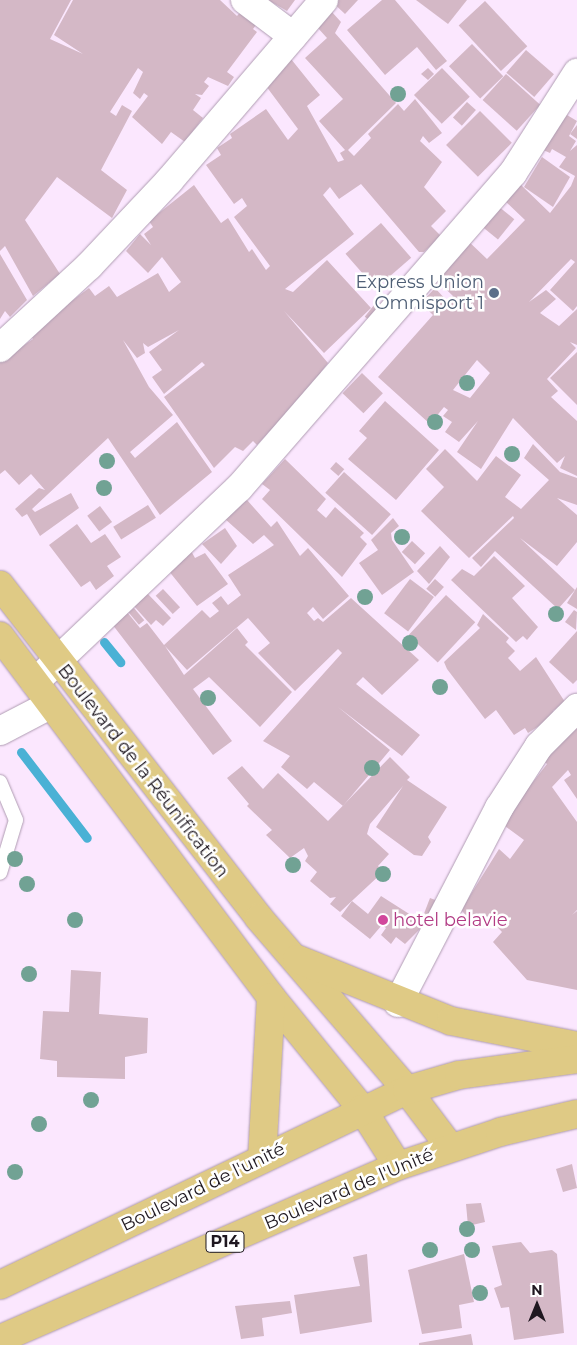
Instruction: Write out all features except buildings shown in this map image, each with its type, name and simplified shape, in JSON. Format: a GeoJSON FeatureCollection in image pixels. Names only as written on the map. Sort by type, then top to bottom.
{"type":"FeatureCollection","features":[{"type":"Feature","properties":{"kind":"main road","name":"Boulevard de la Réunification"},"geometry":{"type":"LineString","coordinates":[[0,585],[58,663],[289,955],[407,1090],[450,1147]]}},
{"type":"Feature","properties":{"kind":"main road"},"geometry":{"type":"LineString","coordinates":[[0,636],[271,997],[362,1109],[398,1166]]}},
{"type":"Feature","properties":{"kind":"main road"},"geometry":{"type":"LineString","coordinates":[[289,955],[398,1003],[501,1034],[577,1046]]}},
{"type":"Feature","properties":{"kind":"main road"},"geometry":{"type":"LineString","coordinates":[[262,1159],[271,997]]}},
{"type":"Feature","properties":{"kind":"main road","name":"Boulevard de l'unité"},"geometry":{"type":"LineString","coordinates":[[0,1284],[362,1109],[407,1090],[460,1076],[577,1059]]}},
{"type":"Feature","properties":{"kind":"main road","name":"P14"},"geometry":{"type":"LineString","coordinates":[[450,1147],[577,1114]]}},
{"type":"Feature","properties":{"kind":"main road","name":"Boulevard de l'Unité"},"geometry":{"type":"LineString","coordinates":[[0,1339],[398,1166],[450,1147]]}},
{"type":"Feature","properties":{"kind":"street"},"geometry":{"type":"LineString","coordinates":[[245,0],[293,36]]}},
{"type":"Feature","properties":{"kind":"street"},"geometry":{"type":"LineString","coordinates":[[0,348],[89,266],[169,181],[324,0]]}},
{"type":"Feature","properties":{"kind":"street"},"geometry":{"type":"LineString","coordinates":[[34,682],[58,663],[240,488],[405,301],[513,173],[577,73]]}},
{"type":"Feature","properties":{"kind":"street"},"geometry":{"type":"LineString","coordinates":[[0,731],[50,705]]}},
{"type":"Feature","properties":{"kind":"street"},"geometry":{"type":"LineString","coordinates":[[398,1003],[499,808],[539,746],[577,708]]}},
{"type":"Feature","properties":{"kind":"lane"},"geometry":{"type":"LineString","coordinates":[[0,782],[16,820],[0,872]]}},
{"type":"Feature","properties":{"kind":"waterway"},"geometry":{"type":"LineString","coordinates":[[104,642],[120,662]]}},
{"type":"Feature","properties":{"kind":"waterway"},"geometry":{"type":"LineString","coordinates":[[21,752],[87,838]]}},
{"type":"Feature","properties":{"kind":"place","name":"Express Union Omnisport 1"},"geometry":{"type":"Point","coordinates":[494,293]}},
{"type":"Feature","properties":{"kind":"place","name":"hotel belavie"},"geometry":{"type":"Point","coordinates":[383,920]}}]}
